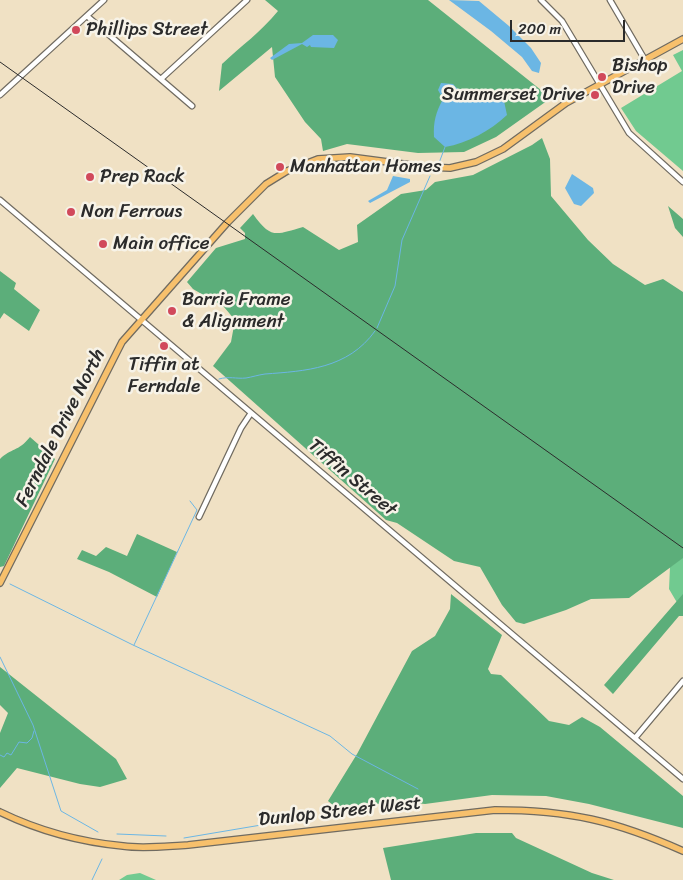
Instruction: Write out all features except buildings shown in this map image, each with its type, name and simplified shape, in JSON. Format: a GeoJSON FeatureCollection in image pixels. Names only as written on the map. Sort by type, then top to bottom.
{"type":"FeatureCollection","features":[{"type":"Feature","properties":{"kind":"main road","name":"Ferndale Drive North"},"geometry":{"type":"LineString","coordinates":[[0,582],[107,368],[122,342],[141,318],[227,223],[266,184],[286,171],[318,159],[350,157],[426,167],[450,168],[476,162],[504,149],[557,109],[600,83],[683,39]]}},
{"type":"Feature","properties":{"kind":"main road","name":"Dunlop Street West"},"geometry":{"type":"LineString","coordinates":[[0,812],[33,826],[79,838],[122,846],[150,847],[496,810],[524,810],[565,813],[612,823],[683,851]]}},
{"type":"Feature","properties":{"kind":"street"},"geometry":{"type":"LineString","coordinates":[[0,95],[104,0]]}},
{"type":"Feature","properties":{"kind":"street"},"geometry":{"type":"LineString","coordinates":[[161,79],[247,0]]}},
{"type":"Feature","properties":{"kind":"street"},"geometry":{"type":"LineString","coordinates":[[541,0],[562,21],[629,133],[683,182]]}},
{"type":"Feature","properties":{"kind":"street"},"geometry":{"type":"LineString","coordinates":[[610,0],[645,60]]}},
{"type":"Feature","properties":{"kind":"street"},"geometry":{"type":"LineString","coordinates":[[87,16],[192,106]]}},
{"type":"Feature","properties":{"kind":"street","name":"Tiffin Street"},"geometry":{"type":"LineString","coordinates":[[0,200],[683,780]]}},
{"type":"Feature","properties":{"kind":"street"},"geometry":{"type":"LineString","coordinates":[[199,517],[251,413]]}},
{"type":"Feature","properties":{"kind":"street"},"geometry":{"type":"LineString","coordinates":[[634,738],[683,681]]}},
{"type":"Feature","properties":{"kind":"green space"},"geometry":{"type":"Polygon","coordinates":[[[265,0],[428,0],[551,98],[496,137],[464,152],[418,153],[347,144],[323,151],[321,139],[305,122],[275,77],[272,47],[219,91],[222,64],[258,32],[278,11],[265,0]]]}},
{"type":"Feature","properties":{"kind":"green space"},"geometry":{"type":"Polygon","coordinates":[[[683,50],[683,171],[636,131],[621,108],[682,71],[673,55],[683,50]]]}},
{"type":"Feature","properties":{"kind":"green space"},"geometry":{"type":"Polygon","coordinates":[[[542,138],[550,159],[551,196],[588,240],[613,264],[645,285],[663,279],[683,292],[683,558],[629,598],[591,599],[566,610],[524,624],[516,622],[502,605],[480,567],[454,561],[397,523],[386,520],[213,366],[231,342],[235,320],[224,307],[193,289],[187,282],[216,248],[245,239],[245,233],[240,228],[253,214],[264,228],[269,231],[280,233],[303,227],[339,250],[358,242],[357,225],[401,194],[426,190],[435,182],[473,175],[542,138]]]}},
{"type":"Feature","properties":{"kind":"green space"},"geometry":{"type":"Polygon","coordinates":[[[668,206],[683,219],[683,237],[675,228],[668,206]]]}},
{"type":"Feature","properties":{"kind":"green space"},"geometry":{"type":"Polygon","coordinates":[[[0,271],[16,283],[14,289],[40,310],[29,331],[4,313],[0,319],[0,271]]]}},
{"type":"Feature","properties":{"kind":"green space"},"geometry":{"type":"Polygon","coordinates":[[[30,437],[55,459],[4,566],[0,567],[0,459],[22,445],[30,437]]]}},
{"type":"Feature","properties":{"kind":"green space"},"geometry":{"type":"Polygon","coordinates":[[[137,534],[177,552],[157,597],[109,572],[77,559],[82,550],[96,556],[106,547],[127,556],[137,534]]]}},
{"type":"Feature","properties":{"kind":"green space"},"geometry":{"type":"Polygon","coordinates":[[[683,557],[683,607],[679,606],[669,589],[670,567],[683,557]]]}},
{"type":"Feature","properties":{"kind":"green space"},"geometry":{"type":"Polygon","coordinates":[[[451,594],[502,635],[488,669],[491,674],[501,675],[549,721],[569,725],[582,717],[600,727],[683,796],[683,828],[589,804],[546,796],[492,795],[425,804],[397,801],[339,810],[328,801],[357,754],[412,651],[435,636],[450,609],[451,594]]]}},
{"type":"Feature","properties":{"kind":"green space"},"geometry":{"type":"Polygon","coordinates":[[[683,594],[683,616],[679,616],[613,694],[604,685],[683,594]]]}},
{"type":"Feature","properties":{"kind":"green space"},"geometry":{"type":"Polygon","coordinates":[[[0,667],[116,759],[127,779],[100,787],[80,784],[17,768],[0,788],[0,733],[8,713],[0,705],[0,667]]]}},
{"type":"Feature","properties":{"kind":"green space"},"geometry":{"type":"Polygon","coordinates":[[[476,833],[512,833],[516,838],[592,873],[614,880],[391,880],[383,848],[476,833]]]}},
{"type":"Feature","properties":{"kind":"green space"},"geometry":{"type":"Polygon","coordinates":[[[140,873],[156,880],[119,880],[127,875],[140,873]]]}},
{"type":"Feature","properties":{"kind":"water"},"geometry":{"type":"Polygon","coordinates":[[[449,0],[479,1],[509,26],[531,48],[541,63],[539,73],[532,71],[522,57],[449,0]]]}},
{"type":"Feature","properties":{"kind":"water"},"geometry":{"type":"Polygon","coordinates":[[[313,35],[333,35],[338,40],[334,48],[311,47],[310,45],[307,47],[302,44],[272,60],[270,58],[289,44],[302,43],[313,35]]]}},
{"type":"Feature","properties":{"kind":"water"},"geometry":{"type":"Polygon","coordinates":[[[441,83],[453,84],[466,96],[472,98],[504,101],[507,115],[478,136],[462,143],[445,147],[434,137],[438,108],[443,99],[438,90],[441,83]]]}},
{"type":"Feature","properties":{"kind":"water"},"geometry":{"type":"Polygon","coordinates":[[[572,174],[593,188],[594,193],[581,206],[574,204],[565,188],[572,174]]]}},
{"type":"Feature","properties":{"kind":"water"},"geometry":{"type":"Polygon","coordinates":[[[393,176],[410,179],[410,182],[370,203],[368,201],[387,190],[393,176]]]}},
{"type":"Feature","properties":{"kind":"waterway"},"geometry":{"type":"LineString","coordinates":[[439,163],[445,147]]}},
{"type":"Feature","properties":{"kind":"waterway"},"geometry":{"type":"LineString","coordinates":[[377,328],[395,286],[402,240],[430,176]]}},
{"type":"Feature","properties":{"kind":"waterway"},"geometry":{"type":"LineString","coordinates":[[219,379],[246,378],[325,366],[339,361],[352,353],[364,344],[375,331]]}},
{"type":"Feature","properties":{"kind":"waterway"},"geometry":{"type":"LineString","coordinates":[[134,645],[197,510],[190,501]]}},
{"type":"Feature","properties":{"kind":"waterway"},"geometry":{"type":"LineString","coordinates":[[10,584],[133,645],[330,736],[352,754],[418,789]]}},
{"type":"Feature","properties":{"kind":"waterway"},"geometry":{"type":"LineString","coordinates":[[0,657],[33,725],[61,811],[98,832]]}},
{"type":"Feature","properties":{"kind":"waterway"},"geometry":{"type":"LineString","coordinates":[[0,755],[4,757],[7,753],[11,755],[19,742],[27,743],[32,738],[34,731]]}},
{"type":"Feature","properties":{"kind":"waterway"},"geometry":{"type":"LineString","coordinates":[[184,838],[285,821]]}},
{"type":"Feature","properties":{"kind":"waterway"},"geometry":{"type":"LineString","coordinates":[[117,834],[166,836]]}},
{"type":"Feature","properties":{"kind":"waterway"},"geometry":{"type":"LineString","coordinates":[[92,880],[102,859]]}},
{"type":"Feature","properties":{"kind":"railway"},"geometry":{"type":"LineString","coordinates":[[0,62],[683,548]]}},
{"type":"Feature","properties":{"kind":"place","name":"Phillips Street"},"geometry":{"type":"Point","coordinates":[76,30]}},
{"type":"Feature","properties":{"kind":"place","name":"Bishop Drive"},"geometry":{"type":"Point","coordinates":[602,77]}},
{"type":"Feature","properties":{"kind":"place","name":"Summerset Drive"},"geometry":{"type":"Point","coordinates":[595,95]}},
{"type":"Feature","properties":{"kind":"place","name":"Manhattan Homes"},"geometry":{"type":"Point","coordinates":[280,167]}},
{"type":"Feature","properties":{"kind":"place","name":"Prep Rack"},"geometry":{"type":"Point","coordinates":[90,177]}},
{"type":"Feature","properties":{"kind":"place","name":"Non Ferrous"},"geometry":{"type":"Point","coordinates":[71,212]}},
{"type":"Feature","properties":{"kind":"place","name":"Main office"},"geometry":{"type":"Point","coordinates":[103,244]}},
{"type":"Feature","properties":{"kind":"place","name":"Barrie Frame & Alignment"},"geometry":{"type":"Point","coordinates":[172,311]}},
{"type":"Feature","properties":{"kind":"place","name":"Tiffin at Ferndale"},"geometry":{"type":"Point","coordinates":[164,346]}}]}
